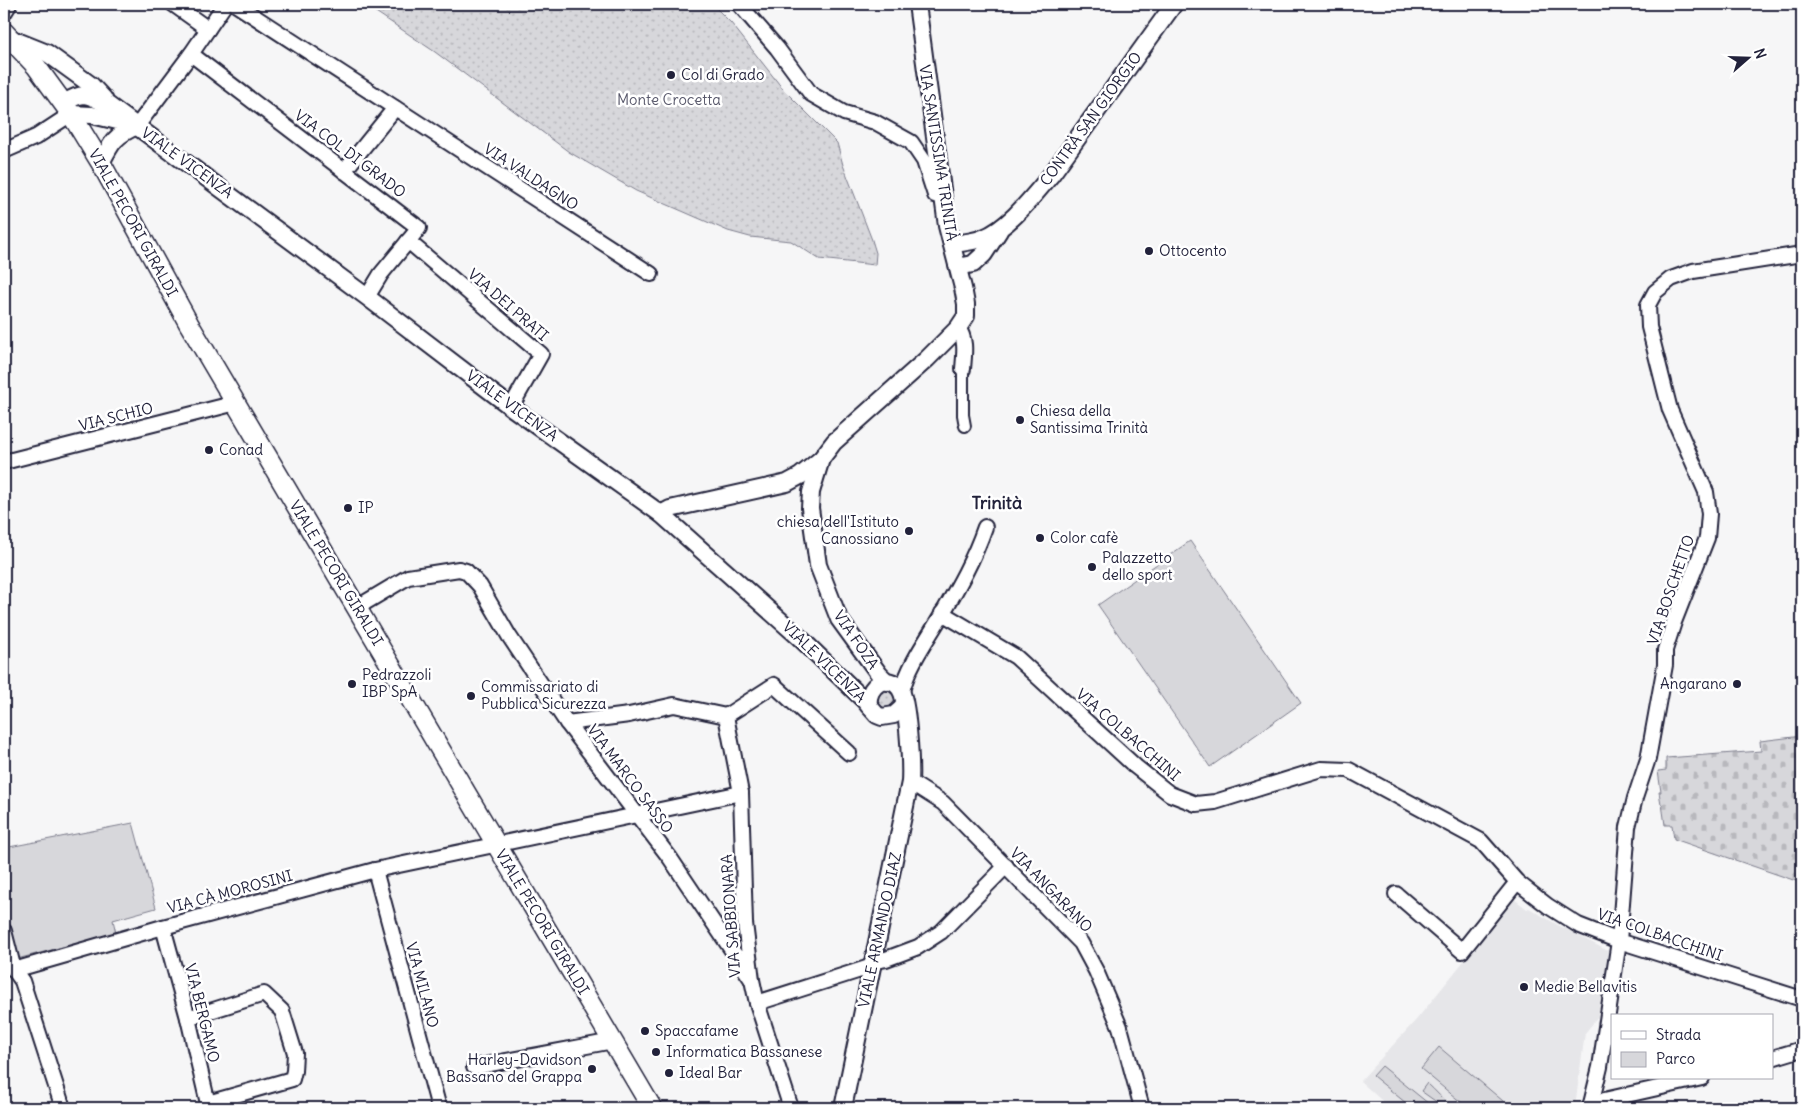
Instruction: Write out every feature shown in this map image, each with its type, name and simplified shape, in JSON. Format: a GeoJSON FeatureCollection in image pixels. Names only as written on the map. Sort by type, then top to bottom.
{"type":"FeatureCollection","features":[{"type":"Feature","properties":{"kind":"main road"},"geometry":{"type":"LineString","coordinates":[[8,35],[36,66],[67,108]]}},
{"type":"Feature","properties":{"kind":"main road","name":"VIALE PECORI GIRALDI"},"geometry":{"type":"LineString","coordinates":[[67,108],[101,163],[189,324],[652,1108]]}},
{"type":"Feature","properties":{"kind":"street"},"geometry":{"type":"LineString","coordinates":[[4,13],[9,5],[7,4]]}},
{"type":"Feature","properties":{"kind":"street"},"geometry":{"type":"LineString","coordinates":[[173,4],[208,28]]}},
{"type":"Feature","properties":{"kind":"street"},"geometry":{"type":"LineString","coordinates":[[101,163],[109,146],[122,132],[137,126],[191,54],[225,4]]}},
{"type":"Feature","properties":{"kind":"street","name":"VIA VALDAGNO"},"geometry":{"type":"LineString","coordinates":[[235,4],[650,274]]}},
{"type":"Feature","properties":{"kind":"street"},"geometry":{"type":"LineString","coordinates":[[739,4],[777,48],[811,94],[844,113],[875,122],[911,142],[924,162],[935,194],[942,196]]}},
{"type":"Feature","properties":{"kind":"street","name":"CONTRÀ SAN GIORGIO"},"geometry":{"type":"LineString","coordinates":[[958,268],[973,264],[984,254],[1000,229],[1036,194],[1174,4]]}},
{"type":"Feature","properties":{"kind":"street","name":"VIA SANTISSIMA TRINITÀ"},"geometry":{"type":"LineString","coordinates":[[787,483],[800,476],[821,459],[834,442],[958,328],[966,316],[966,304],[947,226],[942,196],[915,5]]}},
{"type":"Feature","properties":{"kind":"street"},"geometry":{"type":"LineString","coordinates":[[8,35],[47,53],[91,85],[108,105]]}},
{"type":"Feature","properties":{"kind":"street","name":"VIA COL DI GRADO"},"geometry":{"type":"LineString","coordinates":[[191,54],[419,228],[381,274],[367,297]]}},
{"type":"Feature","properties":{"kind":"street"},"geometry":{"type":"LineString","coordinates":[[4,151],[36,137],[67,108],[75,95],[87,94],[108,105]]}},
{"type":"Feature","properties":{"kind":"street","name":"VIALE VICENZA"},"geometry":{"type":"LineString","coordinates":[[108,105],[511,406],[661,514],[799,637],[870,706]]}},
{"type":"Feature","properties":{"kind":"street"},"geometry":{"type":"LineString","coordinates":[[67,108],[137,126]]}},
{"type":"Feature","properties":{"kind":"street"},"geometry":{"type":"LineString","coordinates":[[344,171],[395,108]]}},
{"type":"Feature","properties":{"kind":"street","name":"CONTRÀ SAN GIORGIO"},"geometry":{"type":"LineString","coordinates":[[952,244],[977,240],[1000,229]]}},
{"type":"Feature","properties":{"kind":"street","name":"VIA DEI PRATI"},"geometry":{"type":"LineString","coordinates":[[408,241],[541,354],[511,406]]}},
{"type":"Feature","properties":{"kind":"street","name":"VIA BOSCHETTO"},"geometry":{"type":"LineString","coordinates":[[1619,941],[1628,827],[1648,758],[1665,665],[1665,650],[1707,538],[1709,514],[1706,492],[1670,410],[1649,327],[1648,305],[1655,292],[1671,279],[1693,271],[1802,254]]}},
{"type":"Feature","properties":{"kind":"street"},"geometry":{"type":"LineString","coordinates":[[958,328],[964,342],[963,415],[965,426]]}},
{"type":"Feature","properties":{"kind":"street","name":"VIA SCHIO"},"geometry":{"type":"LineString","coordinates":[[4,462],[236,402]]}},
{"type":"Feature","properties":{"kind":"street","name":"VIA FOZA"},"geometry":{"type":"LineString","coordinates":[[810,508],[810,492],[821,459]]}},
{"type":"Feature","properties":{"kind":"street"},"geometry":{"type":"LineString","coordinates":[[661,514],[670,509],[787,483]]}},
{"type":"Feature","properties":{"kind":"street","name":"VIA FOZA"},"geometry":{"type":"LineString","coordinates":[[787,483],[797,484],[803,488],[808,497],[818,565],[839,619],[870,662],[896,689]]}},
{"type":"Feature","properties":{"kind":"street"},"geometry":{"type":"LineString","coordinates":[[882,717],[894,716],[898,712],[896,689],[909,672],[964,575],[977,550],[985,527]]}},
{"type":"Feature","properties":{"kind":"street","name":"VIA MARCO SASSO"},"geometry":{"type":"LineString","coordinates":[[356,608],[408,577],[459,569],[466,571],[480,586],[509,636],[567,722],[696,895],[752,980]]}},
{"type":"Feature","properties":{"kind":"street","name":"VIA COLBACCHINI"},"geometry":{"type":"LineString","coordinates":[[942,613],[1016,657],[1170,794],[1196,804],[1215,802],[1321,769],[1349,770],[1481,841],[1516,882],[1578,925],[1619,941],[1802,999]]}},
{"type":"Feature","properties":{"kind":"street"},"geometry":{"type":"LineString","coordinates":[[896,689],[882,682],[872,689],[869,694],[870,706],[877,715],[893,726],[904,739],[910,752]]}},
{"type":"Feature","properties":{"kind":"street"},"geometry":{"type":"LineString","coordinates":[[567,722],[629,715],[674,705],[726,716],[774,685],[849,753]]}},
{"type":"Feature","properties":{"kind":"street","name":"VIALE ARMANDO DIAZ"},"geometry":{"type":"LineString","coordinates":[[843,1108],[910,782],[910,752],[896,689]]}},
{"type":"Feature","properties":{"kind":"street","name":"VIA SABBIONARA"},"geometry":{"type":"LineString","coordinates":[[726,716],[741,793],[745,923],[757,1004]]}},
{"type":"Feature","properties":{"kind":"street","name":"VIA ANGARANO"},"geometry":{"type":"LineString","coordinates":[[910,782],[943,803],[1081,943],[1096,971],[1120,1027],[1142,1108]]}},
{"type":"Feature","properties":{"kind":"street"},"geometry":{"type":"LineString","coordinates":[[496,845],[741,793]]}},
{"type":"Feature","properties":{"kind":"street","name":"VIA CÀ MOROSINI"},"geometry":{"type":"LineString","coordinates":[[14,970],[163,926],[375,870],[496,845]]}},
{"type":"Feature","properties":{"kind":"street"},"geometry":{"type":"LineString","coordinates":[[791,1108],[757,1004],[918,947],[942,932],[1006,866]]}},
{"type":"Feature","properties":{"kind":"street","name":"VIA MILANO"},"geometry":{"type":"LineString","coordinates":[[375,870],[439,1108]]}},
{"type":"Feature","properties":{"kind":"street"},"geometry":{"type":"LineString","coordinates":[[1396,894],[1462,952],[1516,882]]}},
{"type":"Feature","properties":{"kind":"street","name":"VIA BERGAMO"},"geometry":{"type":"LineString","coordinates":[[163,926],[188,1018],[208,1106]]}},
{"type":"Feature","properties":{"kind":"street"},"geometry":{"type":"LineString","coordinates":[[4,931],[14,970],[22,981],[64,1108]]}},
{"type":"Feature","properties":{"kind":"street"},"geometry":{"type":"LineString","coordinates":[[1619,941],[1600,1067],[1591,1106],[1694,1080]]}},
{"type":"Feature","properties":{"kind":"street"},"geometry":{"type":"LineString","coordinates":[[188,1018],[264,994],[282,1012],[295,1053],[292,1079],[208,1106]]}},
{"type":"Feature","properties":{"kind":"street"},"geometry":{"type":"LineString","coordinates":[[474,1067],[613,1041]]}},
{"type":"Feature","properties":{"kind":"street"},"geometry":{"type":"LineString","coordinates":[[1774,1057],[1802,1049]]}},
{"type":"Feature","properties":{"kind":"shaded area","name":"Medie Bellavitis"},"geometry":{"type":"Polygon","coordinates":[[[1514,899],[1527,909],[1529,908],[1610,952],[1599,1016],[1585,1033],[1576,1108],[1390,1108],[1360,1081],[1417,1019],[1514,899]]]}},
{"type":"Feature","properties":{"kind":"green space","name":"Monte Crocetta"},"geometry":{"type":"Polygon","coordinates":[[[364,4],[712,4],[731,23],[783,89],[837,143],[843,165],[872,240],[876,253],[875,265],[819,259],[791,241],[750,237],[728,231],[636,191],[569,152],[435,52],[364,4]]]}},
{"type":"Feature","properties":{"kind":"green space"},"geometry":{"type":"Polygon","coordinates":[[[1190,541],[1301,703],[1210,767],[1098,605],[1190,541]]]}},
{"type":"Feature","properties":{"kind":"green space"},"geometry":{"type":"Polygon","coordinates":[[[881,689],[892,690],[897,702],[893,708],[883,710],[877,705],[876,694],[881,689]]]}},
{"type":"Feature","properties":{"kind":"green space"},"geometry":{"type":"Polygon","coordinates":[[[1802,736],[1802,883],[1674,839],[1672,825],[1665,825],[1659,792],[1661,792],[1658,771],[1666,770],[1666,758],[1761,751],[1760,741],[1802,736]]]}},
{"type":"Feature","properties":{"kind":"green space"},"geometry":{"type":"Polygon","coordinates":[[[133,823],[156,908],[113,920],[116,933],[17,959],[4,911],[4,848],[133,823]]]}},
{"type":"Feature","properties":{"kind":"green space"},"geometry":{"type":"Polygon","coordinates":[[[1439,1047],[1503,1101],[1497,1108],[1468,1108],[1421,1069],[1439,1047]]]}},
{"type":"Feature","properties":{"kind":"green space"},"geometry":{"type":"Polygon","coordinates":[[[1382,1066],[1434,1108],[1412,1108],[1373,1076],[1382,1066]]]}},
{"type":"Feature","properties":{"kind":"green space"},"geometry":{"type":"Polygon","coordinates":[[[1427,1083],[1453,1108],[1445,1108],[1421,1091],[1427,1083]]]}},
{"type":"Feature","properties":{"kind":"place","name":"Col di Grado"},"geometry":{"type":"Point","coordinates":[671,75]}},
{"type":"Feature","properties":{"kind":"place","name":"Ottocento"},"geometry":{"type":"Point","coordinates":[1149,251]}},
{"type":"Feature","properties":{"kind":"place","name":"Chiesa della Santissima Trinità"},"geometry":{"type":"Point","coordinates":[1020,420]}},
{"type":"Feature","properties":{"kind":"place","name":"Conad"},"geometry":{"type":"Point","coordinates":[209,450]}},
{"type":"Feature","properties":{"kind":"place","name":"IP"},"geometry":{"type":"Point","coordinates":[348,508]}},
{"type":"Feature","properties":{"kind":"place","name":"chiesa dell'Istituto Canossiano"},"geometry":{"type":"Point","coordinates":[909,531]}},
{"type":"Feature","properties":{"kind":"place","name":"Color cafè"},"geometry":{"type":"Point","coordinates":[1040,538]}},
{"type":"Feature","properties":{"kind":"place","name":"Palazzetto dello sport"},"geometry":{"type":"Point","coordinates":[1092,567]}},
{"type":"Feature","properties":{"kind":"place","name":"Pedrazzoli IBP SpA"},"geometry":{"type":"Point","coordinates":[352,684]}},
{"type":"Feature","properties":{"kind":"place","name":"Angarano"},"geometry":{"type":"Point","coordinates":[1737,684]}},
{"type":"Feature","properties":{"kind":"place","name":"Commissariato di Pubblica Sicurezza"},"geometry":{"type":"Point","coordinates":[471,696]}},
{"type":"Feature","properties":{"kind":"place","name":"Medie Bellavitis"},"geometry":{"type":"Point","coordinates":[1524,987]}},
{"type":"Feature","properties":{"kind":"place","name":"Spaccafame"},"geometry":{"type":"Point","coordinates":[645,1031]}},
{"type":"Feature","properties":{"kind":"place","name":"Informatica Bassanese"},"geometry":{"type":"Point","coordinates":[656,1052]}},
{"type":"Feature","properties":{"kind":"place","name":"Harley-Davidson Bassano del Grappa"},"geometry":{"type":"Point","coordinates":[592,1069]}},
{"type":"Feature","properties":{"kind":"place","name":"Ideal Bar"},"geometry":{"type":"Point","coordinates":[669,1073]}},
{"type":"Feature","properties":{"kind":"district","name":"Trinità"},"geometry":{"type":"Point","coordinates":[997,503]}}]}
